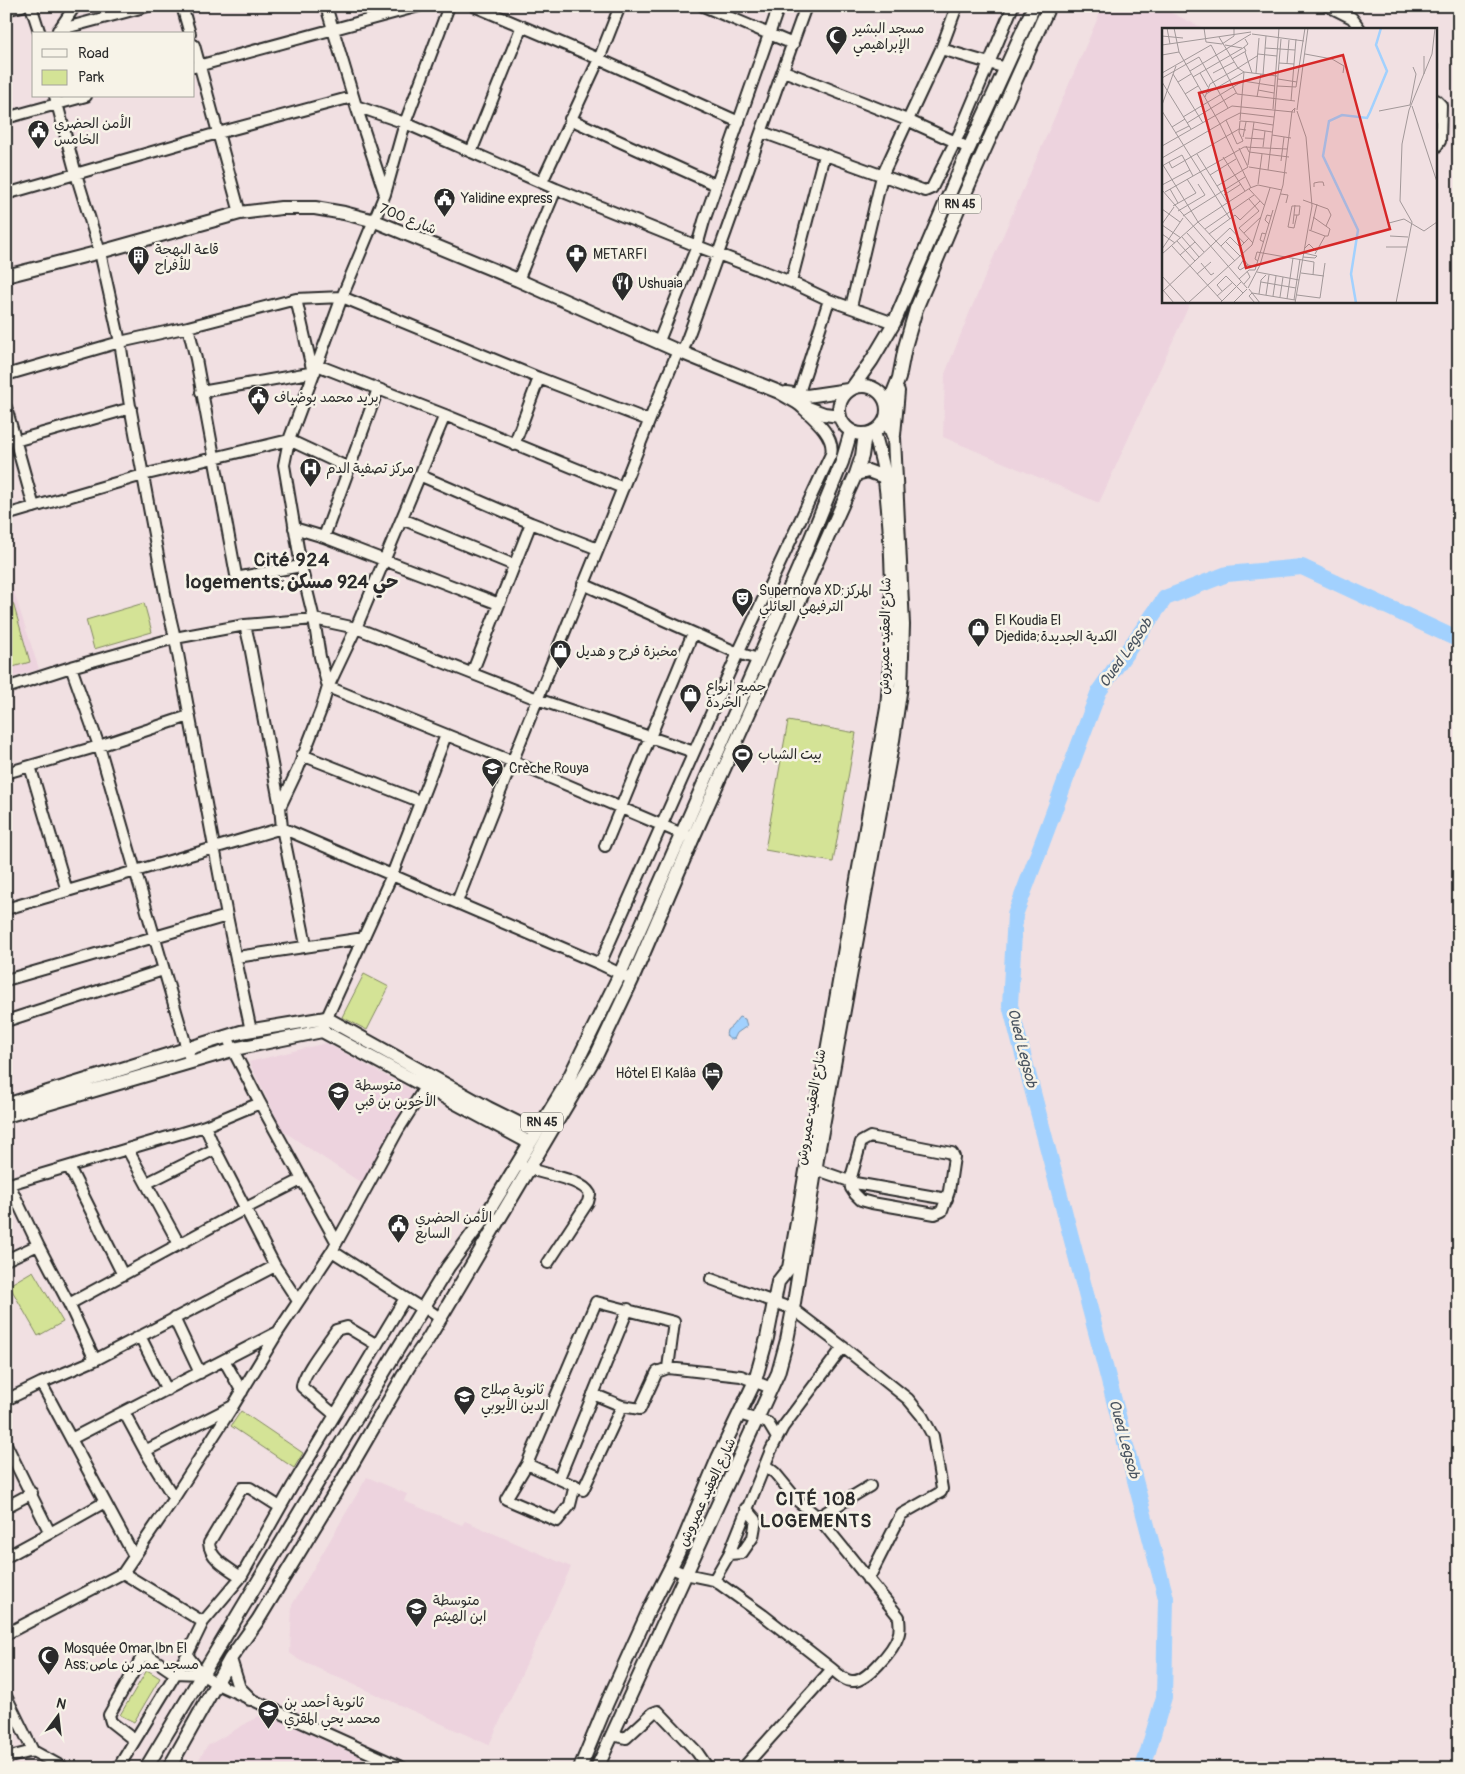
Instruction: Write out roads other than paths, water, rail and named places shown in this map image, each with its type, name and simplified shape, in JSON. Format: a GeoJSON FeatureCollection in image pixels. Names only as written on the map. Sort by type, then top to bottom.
{"type":"FeatureCollection","features":[{"type":"Feature","properties":{"kind":"main road","name":"RN 45"},"geometry":{"type":"LineString","coordinates":[[850,389],[872,360],[894,322],[968,148],[1034,6]]}},
{"type":"Feature","properties":{"kind":"main road","name":"RN 45"},"geometry":{"type":"LineString","coordinates":[[886,412],[899,378],[905,347],[916,309],[962,200],[1049,6]]}},
{"type":"Feature","properties":{"kind":"main road","name":"شارع 700"},"geometry":{"type":"LineString","coordinates":[[6,276],[240,213],[281,208],[315,208],[375,221],[518,280],[659,341],[680,352],[798,399]]}},
{"type":"Feature","properties":{"kind":"main road"},"geometry":{"type":"LineString","coordinates":[[894,438],[899,378]]}},
{"type":"Feature","properties":{"kind":"main road"},"geometry":{"type":"LineString","coordinates":[[798,399],[808,396],[867,386],[874,389],[885,400],[886,412],[883,423],[869,433],[851,431],[845,427],[840,416],[839,404],[842,396],[850,389]]}},
{"type":"Feature","properties":{"kind":"main road"},"geometry":{"type":"LineString","coordinates":[[798,399],[817,412],[840,416]]}},
{"type":"Feature","properties":{"kind":"main road","name":"شارع العقيد عميروش"},"geometry":{"type":"LineString","coordinates":[[580,1768],[607,1703],[650,1608],[671,1568],[718,1458],[754,1381],[767,1338],[778,1282],[789,1268],[810,1167],[842,992],[892,748],[901,686],[903,625],[894,438],[886,412]]}},
{"type":"Feature","properties":{"kind":"main road","name":"RN 45"},"geometry":{"type":"LineString","coordinates":[[169,1768],[230,1659],[258,1620],[409,1366],[440,1318],[523,1167],[533,1138],[566,1084],[620,974],[799,567],[836,478],[851,431]]}},
{"type":"Feature","properties":{"kind":"main road","name":"RN 45"},"geometry":{"type":"LineString","coordinates":[[146,1768],[448,1267],[523,1167],[597,1054],[632,980],[693,838],[856,474],[869,433]]}},
{"type":"Feature","properties":{"kind":"main road","name":"شارع العقيد عميروش"},"geometry":{"type":"LineString","coordinates":[[842,992],[887,708],[893,620],[887,496],[881,457],[869,433]]}},
{"type":"Feature","properties":{"kind":"main road"},"geometry":{"type":"LineString","coordinates":[[856,474],[868,471],[884,477]]}},
{"type":"Feature","properties":{"kind":"main road"},"geometry":{"type":"LineString","coordinates":[[6,1116],[324,1025]]}},
{"type":"Feature","properties":{"kind":"main road"},"geometry":{"type":"LineString","coordinates":[[6,1105],[227,1036],[251,1031],[324,1025],[533,1138]]}},
{"type":"Feature","properties":{"kind":"main road","name":"شارع العقيد عميروش"},"geometry":{"type":"LineString","coordinates":[[597,1768],[685,1574],[763,1422],[771,1388],[778,1373],[787,1340],[793,1309],[810,1167]]}},
{"type":"Feature","properties":{"kind":"main road"},"geometry":{"type":"LineString","coordinates":[[393,1357],[409,1366]]}},
{"type":"Feature","properties":{"kind":"main road"},"geometry":{"type":"LineString","coordinates":[[650,1608],[666,1615]]}},
{"type":"Feature","properties":{"kind":"main road"},"geometry":{"type":"LineString","coordinates":[[230,1659],[239,1688],[250,1699]]}},
{"type":"Feature","properties":{"kind":"street"},"geometry":{"type":"LineString","coordinates":[[6,10],[22,6]]}},
{"type":"Feature","properties":{"kind":"street"},"geometry":{"type":"LineString","coordinates":[[31,6],[39,32]]}},
{"type":"Feature","properties":{"kind":"street"},"geometry":{"type":"LineString","coordinates":[[57,32],[75,6]]}},
{"type":"Feature","properties":{"kind":"street"},"geometry":{"type":"LineString","coordinates":[[57,32],[148,6]]}},
{"type":"Feature","properties":{"kind":"street"},"geometry":{"type":"LineString","coordinates":[[182,6],[189,32]]}},
{"type":"Feature","properties":{"kind":"street"},"geometry":{"type":"LineString","coordinates":[[326,6],[354,102],[386,194]]}},
{"type":"Feature","properties":{"kind":"street"},"geometry":{"type":"LineString","coordinates":[[197,66],[419,6]]}},
{"type":"Feature","properties":{"kind":"street"},"geometry":{"type":"LineString","coordinates":[[328,687],[301,566],[284,466],[289,440],[342,297],[386,194],[405,123],[449,6]]}},
{"type":"Feature","properties":{"kind":"street"},"geometry":{"type":"LineString","coordinates":[[474,6],[599,59],[739,122]]}},
{"type":"Feature","properties":{"kind":"street"},"geometry":{"type":"LineString","coordinates":[[542,182],[599,59],[620,6]]}},
{"type":"Feature","properties":{"kind":"street"},"geometry":{"type":"LineString","coordinates":[[703,6],[793,44]]}},
{"type":"Feature","properties":{"kind":"street"},"geometry":{"type":"LineString","coordinates":[[659,341],[697,246],[716,185],[779,6]]}},
{"type":"Feature","properties":{"kind":"street"},"geometry":{"type":"LineString","coordinates":[[457,902],[511,761],[623,488],[648,420],[680,352],[719,254],[806,6]]}},
{"type":"Feature","properties":{"kind":"street"},"geometry":{"type":"LineString","coordinates":[[851,307],[882,176],[940,49],[957,6]]}},
{"type":"Feature","properties":{"kind":"street"},"geometry":{"type":"LineString","coordinates":[[762,132],[882,176],[929,191],[955,142],[1013,6]]}},
{"type":"Feature","properties":{"kind":"street"},"geometry":{"type":"LineString","coordinates":[[1328,6],[1352,18],[1359,28]]}},
{"type":"Feature","properties":{"kind":"street"},"geometry":{"type":"LineString","coordinates":[[471,152],[522,26]]}},
{"type":"Feature","properties":{"kind":"street"},"geometry":{"type":"LineString","coordinates":[[940,49],[1006,68]]}},
{"type":"Feature","properties":{"kind":"street"},"geometry":{"type":"LineString","coordinates":[[195,52],[197,66],[240,213]]}},
{"type":"Feature","properties":{"kind":"street"},"geometry":{"type":"LineString","coordinates":[[784,70],[907,120],[968,148]]}},
{"type":"Feature","properties":{"kind":"street"},"geometry":{"type":"LineString","coordinates":[[6,118],[56,100],[71,98]]}},
{"type":"Feature","properties":{"kind":"street"},"geometry":{"type":"LineString","coordinates":[[56,100],[100,252],[120,342],[130,408],[167,604],[251,1031]]}},
{"type":"Feature","properties":{"kind":"street"},"geometry":{"type":"LineString","coordinates":[[6,194],[218,133],[354,102],[556,189],[791,282],[829,300],[894,322]]}},
{"type":"Feature","properties":{"kind":"street"},"geometry":{"type":"LineString","coordinates":[[1438,102],[1441,106],[1440,142],[1438,144]]}},
{"type":"Feature","properties":{"kind":"street"},"geometry":{"type":"LineString","coordinates":[[570,119],[716,185]]}},
{"type":"Feature","properties":{"kind":"street"},"geometry":{"type":"LineString","coordinates":[[791,282],[824,155]]}},
{"type":"Feature","properties":{"kind":"street"},"geometry":{"type":"LineString","coordinates":[[518,280],[556,189]]}},
{"type":"Feature","properties":{"kind":"street"},"geometry":{"type":"LineString","coordinates":[[6,375],[120,342],[188,327],[296,299],[342,297],[539,378],[648,420]]}},
{"type":"Feature","properties":{"kind":"street"},"geometry":{"type":"LineString","coordinates":[[296,299],[315,370]]}},
{"type":"Feature","properties":{"kind":"street"},"geometry":{"type":"LineString","coordinates":[[600,964],[738,653],[831,454],[832,442],[829,436],[798,399],[829,300]]}},
{"type":"Feature","properties":{"kind":"street"},"geometry":{"type":"LineString","coordinates":[[188,327],[196,359],[238,577],[301,566]]}},
{"type":"Feature","properties":{"kind":"street"},"geometry":{"type":"LineString","coordinates":[[202,392],[315,370],[378,389],[623,488]]}},
{"type":"Feature","properties":{"kind":"street"},"geometry":{"type":"LineString","coordinates":[[514,445],[539,378]]}},
{"type":"Feature","properties":{"kind":"street"},"geometry":{"type":"LineString","coordinates":[[324,538],[378,389]]}},
{"type":"Feature","properties":{"kind":"street"},"geometry":{"type":"LineString","coordinates":[[6,407],[34,507]]}},
{"type":"Feature","properties":{"kind":"street"},"geometry":{"type":"LineString","coordinates":[[15,441],[130,408]]}},
{"type":"Feature","properties":{"kind":"street"},"geometry":{"type":"LineString","coordinates":[[280,807],[298,769],[328,687],[356,628],[445,415]]}},
{"type":"Feature","properties":{"kind":"street"},"geometry":{"type":"LineString","coordinates":[[6,515],[143,475],[289,440],[349,468]]}},
{"type":"Feature","properties":{"kind":"street"},"geometry":{"type":"LineString","coordinates":[[419,475],[531,523],[598,549]]}},
{"type":"Feature","properties":{"kind":"street"},"geometry":{"type":"LineString","coordinates":[[402,518],[514,565]]}},
{"type":"Feature","properties":{"kind":"street"},"geometry":{"type":"LineString","coordinates":[[472,673],[531,523]]}},
{"type":"Feature","properties":{"kind":"street"},"geometry":{"type":"LineString","coordinates":[[294,528],[499,604]]}},
{"type":"Feature","properties":{"kind":"street"},"geometry":{"type":"LineString","coordinates":[[584,584],[738,653],[758,659]]}},
{"type":"Feature","properties":{"kind":"street"},"geometry":{"type":"LineString","coordinates":[[6,688],[71,667],[175,638],[244,625],[314,619],[356,628],[537,699],[694,752]]}},
{"type":"Feature","properties":{"kind":"street"},"geometry":{"type":"LineString","coordinates":[[244,625],[250,646],[280,807],[282,828],[306,945]]}},
{"type":"Feature","properties":{"kind":"street"},"geometry":{"type":"LineString","coordinates":[[605,846],[693,633]]}},
{"type":"Feature","properties":{"kind":"street"},"geometry":{"type":"LineString","coordinates":[[71,667],[99,746],[190,1062]]}},
{"type":"Feature","properties":{"kind":"street"},"geometry":{"type":"LineString","coordinates":[[328,687],[511,761],[693,838]]}},
{"type":"Feature","properties":{"kind":"street"},"geometry":{"type":"LineString","coordinates":[[6,773],[99,746],[189,716]]}},
{"type":"Feature","properties":{"kind":"street"},"geometry":{"type":"LineString","coordinates":[[324,1025],[392,875],[446,735]]}},
{"type":"Feature","properties":{"kind":"street"},"geometry":{"type":"LineString","coordinates":[[302,755],[419,801]]}},
{"type":"Feature","properties":{"kind":"street"},"geometry":{"type":"LineString","coordinates":[[30,766],[67,891]]}},
{"type":"Feature","properties":{"kind":"street"},"geometry":{"type":"LineString","coordinates":[[6,909],[282,828],[600,964],[632,980]]}},
{"type":"Feature","properties":{"kind":"street"},"geometry":{"type":"LineString","coordinates":[[6,980],[227,916]]}},
{"type":"Feature","properties":{"kind":"street"},"geometry":{"type":"LineString","coordinates":[[236,957],[306,945],[364,938]]}},
{"type":"Feature","properties":{"kind":"street"},"geometry":{"type":"LineString","coordinates":[[6,1021],[163,970]]}},
{"type":"Feature","properties":{"kind":"street"},"geometry":{"type":"LineString","coordinates":[[227,1036],[232,1050],[334,1246],[404,1298],[418,1306],[424,1307],[440,1318]]}},
{"type":"Feature","properties":{"kind":"street"},"geometry":{"type":"LineString","coordinates":[[6,1634],[123,1573],[234,1406],[278,1332],[334,1246],[428,1082]]}},
{"type":"Feature","properties":{"kind":"street"},"geometry":{"type":"LineString","coordinates":[[94,1360],[69,1304],[8,1185],[205,1126],[260,1103]]}},
{"type":"Feature","properties":{"kind":"street"},"geometry":{"type":"LineString","coordinates":[[205,1126],[275,1266],[298,1301]]}},
{"type":"Feature","properties":{"kind":"street"},"geometry":{"type":"LineString","coordinates":[[870,1138],[952,1152],[954,1157],[947,1199],[942,1211],[935,1214],[861,1200],[851,1188],[850,1181],[859,1146],[865,1139],[870,1138]]}},
{"type":"Feature","properties":{"kind":"street"},"geometry":{"type":"LineString","coordinates":[[147,1183],[215,1149]]}},
{"type":"Feature","properties":{"kind":"street"},"geometry":{"type":"LineString","coordinates":[[128,1150],[179,1244]]}},
{"type":"Feature","properties":{"kind":"street"},"geometry":{"type":"LineString","coordinates":[[69,1166],[123,1275]]}},
{"type":"Feature","properties":{"kind":"street"},"geometry":{"type":"LineString","coordinates":[[523,1167],[575,1182],[584,1187],[590,1194],[588,1202],[548,1263]]}},
{"type":"Feature","properties":{"kind":"street"},"geometry":{"type":"LineString","coordinates":[[810,1167],[850,1181],[947,1199]]}},
{"type":"Feature","properties":{"kind":"street"},"geometry":{"type":"LineString","coordinates":[[69,1304],[301,1180]]}},
{"type":"Feature","properties":{"kind":"street"},"geometry":{"type":"LineString","coordinates":[[6,1260],[38,1245]]}},
{"type":"Feature","properties":{"kind":"street"},"geometry":{"type":"LineString","coordinates":[[6,1400],[94,1360],[275,1266]]}},
{"type":"Feature","properties":{"kind":"street"},"geometry":{"type":"LineString","coordinates":[[711,1279],[793,1309],[908,1399],[922,1416],[933,1436],[942,1489],[940,1494],[902,1514],[868,1580]]}},
{"type":"Feature","properties":{"kind":"street"},"geometry":{"type":"LineString","coordinates":[[118,1768],[174,1673],[187,1655],[203,1622],[241,1576],[404,1298]]}},
{"type":"Feature","properties":{"kind":"street"},"geometry":{"type":"LineString","coordinates":[[575,1485],[570,1506],[556,1522],[506,1499],[528,1464],[596,1302],[674,1322],[668,1368]]}},
{"type":"Feature","properties":{"kind":"street"},"geometry":{"type":"LineString","coordinates":[[559,1478],[628,1309]]}},
{"type":"Feature","properties":{"kind":"street"},"geometry":{"type":"LineString","coordinates":[[174,1318],[200,1373]]}},
{"type":"Feature","properties":{"kind":"street"},"geometry":{"type":"LineString","coordinates":[[335,1415],[302,1387],[306,1374],[336,1330],[340,1328],[347,1327],[377,1345]]}},
{"type":"Feature","properties":{"kind":"street"},"geometry":{"type":"LineString","coordinates":[[71,1439],[278,1332]]}},
{"type":"Feature","properties":{"kind":"street"},"geometry":{"type":"LineString","coordinates":[[140,1336],[167,1390]]}},
{"type":"Feature","properties":{"kind":"street"},"geometry":{"type":"LineString","coordinates":[[714,1580],[729,1554],[746,1508],[777,1438],[788,1418],[820,1380],[843,1347]]}},
{"type":"Feature","properties":{"kind":"street"},"geometry":{"type":"LineString","coordinates":[[224,1360],[242,1392]]}},
{"type":"Feature","properties":{"kind":"street"},"geometry":{"type":"LineString","coordinates":[[593,1394],[622,1406],[640,1409],[657,1372],[668,1368],[742,1376],[771,1388]]}},
{"type":"Feature","properties":{"kind":"street"},"geometry":{"type":"LineString","coordinates":[[41,1383],[134,1556]]}},
{"type":"Feature","properties":{"kind":"street"},"geometry":{"type":"LineString","coordinates":[[145,1451],[234,1406]]}},
{"type":"Feature","properties":{"kind":"street"},"geometry":{"type":"LineString","coordinates":[[528,1464],[583,1490],[622,1406]]}},
{"type":"Feature","properties":{"kind":"street"},"geometry":{"type":"LineString","coordinates":[[124,1412],[174,1498]]}},
{"type":"Feature","properties":{"kind":"street"},"geometry":{"type":"LineString","coordinates":[[739,1414],[763,1422],[788,1418]]}},
{"type":"Feature","properties":{"kind":"street"},"geometry":{"type":"LineString","coordinates":[[763,1422],[777,1438]]}},
{"type":"Feature","properties":{"kind":"street"},"geometry":{"type":"LineString","coordinates":[[6,1444],[32,1493],[50,1533]]}},
{"type":"Feature","properties":{"kind":"street"},"geometry":{"type":"LineString","coordinates":[[671,1568],[685,1574],[714,1580],[763,1614],[849,1681],[853,1682],[863,1678],[887,1655],[898,1638],[900,1631],[899,1617],[818,1517],[799,1502],[775,1473],[765,1465]]}},
{"type":"Feature","properties":{"kind":"street"},"geometry":{"type":"LineString","coordinates":[[818,1517],[870,1486]]}},
{"type":"Feature","properties":{"kind":"street"},"geometry":{"type":"LineString","coordinates":[[241,1576],[212,1556],[209,1550],[209,1543],[242,1488],[250,1488],[280,1507]]}},
{"type":"Feature","properties":{"kind":"street"},"geometry":{"type":"LineString","coordinates":[[6,1507],[32,1493]]}},
{"type":"Feature","properties":{"kind":"street"},"geometry":{"type":"LineString","coordinates":[[6,1557],[105,1502]]}},
{"type":"Feature","properties":{"kind":"street"},"geometry":{"type":"LineString","coordinates":[[729,1554],[742,1553],[753,1537],[756,1520],[746,1508]]}},
{"type":"Feature","properties":{"kind":"street"},"geometry":{"type":"LineString","coordinates":[[123,1573],[203,1622]]}},
{"type":"Feature","properties":{"kind":"street"},"geometry":{"type":"LineString","coordinates":[[187,1655],[202,1674],[217,1684],[403,1768]]}},
{"type":"Feature","properties":{"kind":"street"},"geometry":{"type":"LineString","coordinates":[[134,1740],[111,1722],[109,1715],[142,1657],[149,1656],[174,1673],[202,1674]]}},
{"type":"Feature","properties":{"kind":"street"},"geometry":{"type":"LineString","coordinates":[[743,1768],[832,1669]]}},
{"type":"Feature","properties":{"kind":"street"},"geometry":{"type":"LineString","coordinates":[[6,1696],[33,1751],[64,1768]]}},
{"type":"Feature","properties":{"kind":"street"},"geometry":{"type":"LineString","coordinates":[[612,1734],[626,1738],[653,1713],[658,1711],[697,1752],[708,1768]]}},
{"type":"Feature","properties":{"kind":"street"},"geometry":{"type":"LineString","coordinates":[[6,1758],[33,1751]]}},
{"type":"Feature","properties":{"kind":"water"},"geometry":{"type":"Polygon","coordinates":[[[739,1017],[745,1019],[747,1026],[737,1033],[734,1039],[729,1039],[726,1035],[727,1030],[739,1017]]]}},
{"type":"Feature","properties":{"kind":"waterway","name":"Oued Legsob"},"geometry":{"type":"LineString","coordinates":[[1143,1768],[1164,1697],[1166,1598],[1010,1005],[1015,915],[1099,691],[1165,598],[1227,574],[1302,567],[1459,640]]}},
{"type":"Feature","properties":{"kind":"place","name":"مسجد البشير الإبراهيمي"},"geometry":{"type":"Point","coordinates":[837,55]}},
{"type":"Feature","properties":{"kind":"place","name":"الأمن الحضري الخامس"},"geometry":{"type":"Point","coordinates":[38,150]}},
{"type":"Feature","properties":{"kind":"place","name":"Yalidine express"},"geometry":{"type":"Point","coordinates":[445,217]}},
{"type":"Feature","properties":{"kind":"place","name":"METARFI"},"geometry":{"type":"Point","coordinates":[577,273]}},
{"type":"Feature","properties":{"kind":"place","name":"قاعة البهجة للأفراح"},"geometry":{"type":"Point","coordinates":[139,276]}},
{"type":"Feature","properties":{"kind":"place","name":"Ushuaia"},"geometry":{"type":"Point","coordinates":[622,302]}},
{"type":"Feature","properties":{"kind":"place","name":"بريد محمد بوضياف"},"geometry":{"type":"Point","coordinates":[258,416]}},
{"type":"Feature","properties":{"kind":"place","name":"مركز تصفية الدم"},"geometry":{"type":"Point","coordinates":[310,487]}},
{"type":"Feature","properties":{"kind":"place","name":"Supernova XD;المركز الترفيهي العائلي"},"geometry":{"type":"Point","coordinates":[743,617]}},
{"type":"Feature","properties":{"kind":"place","name":"El Koudia El Djedida;الكدية الجديدة"},"geometry":{"type":"Point","coordinates":[979,647]}},
{"type":"Feature","properties":{"kind":"place","name":"مخبزة فرح و هديل"},"geometry":{"type":"Point","coordinates":[560,670]}},
{"type":"Feature","properties":{"kind":"place","name":"جميع انواع الخردة"},"geometry":{"type":"Point","coordinates":[690,713]}},
{"type":"Feature","properties":{"kind":"place","name":"بيت الشباب"},"geometry":{"type":"Point","coordinates":[742,773]}},
{"type":"Feature","properties":{"kind":"place","name":"Crèche Rouya"},"geometry":{"type":"Point","coordinates":[493,787]}},
{"type":"Feature","properties":{"kind":"place","name":"Hôtel El Kalâa"},"geometry":{"type":"Point","coordinates":[712,1092]}},
{"type":"Feature","properties":{"kind":"place","name":"متوسطة الأخوين بن قبي"},"geometry":{"type":"Point","coordinates":[339,1112]}},
{"type":"Feature","properties":{"kind":"place","name":"الأمن الحضري السابع"},"geometry":{"type":"Point","coordinates":[399,1244]}},
{"type":"Feature","properties":{"kind":"place","name":"ثانوية صلاح الدين الأيوبي"},"geometry":{"type":"Point","coordinates":[465,1416]}},
{"type":"Feature","properties":{"kind":"place","name":"متوسطة ابن الهيثم"},"geometry":{"type":"Point","coordinates":[417,1627]}},
{"type":"Feature","properties":{"kind":"place","name":"Mosquée Omar Ibn El Ass;مسجد عمر بن عاص"},"geometry":{"type":"Point","coordinates":[48,1675]}},
{"type":"Feature","properties":{"kind":"place","name":"ثانوية أحمد بن محمد يحي المقري"},"geometry":{"type":"Point","coordinates":[268,1729]}},
{"type":"Feature","properties":{"kind":"district","name":"Cité 924 logements;حي 924 مسكن"},"geometry":{"type":"Point","coordinates":[292,571]}},
{"type":"Feature","properties":{"kind":"district","name":"CITÉ 108 LOGEMENTS"},"geometry":{"type":"Point","coordinates":[816,1510]}}]}
